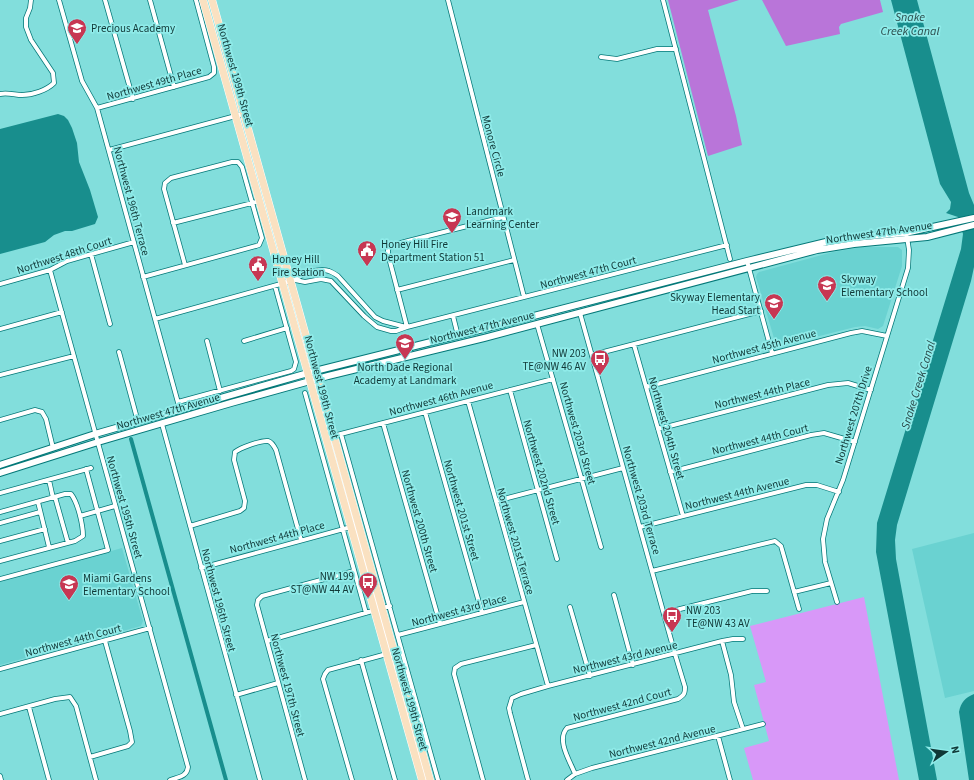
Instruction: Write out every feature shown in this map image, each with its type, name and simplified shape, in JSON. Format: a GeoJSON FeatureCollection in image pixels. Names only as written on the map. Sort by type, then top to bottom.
{"type":"FeatureCollection","features":[{"type":"Feature","properties":{"kind":"main road","name":"Northwest 199th Street"},"geometry":{"type":"LineString","coordinates":[[203,0],[204,16],[236,116],[255,202],[283,284],[347,528],[374,611],[390,653],[430,780]]}},
{"type":"Feature","properties":{"kind":"main road","name":"Northwest 199th Street"},"geometry":{"type":"LineString","coordinates":[[212,0],[267,199],[293,281],[317,380],[382,608],[390,653],[422,780]]}},
{"type":"Feature","properties":{"kind":"main road","name":"Northwest 47th Avenue"},"geometry":{"type":"LineString","coordinates":[[0,465],[95,434],[316,371],[529,318],[747,261],[835,240],[905,233],[974,218]]}},
{"type":"Feature","properties":{"kind":"main road","name":"Northwest 47th Avenue"},"geometry":{"type":"LineString","coordinates":[[0,473],[230,403],[834,247],[927,237],[974,225]]}},
{"type":"Feature","properties":{"kind":"main road"},"geometry":{"type":"LineString","coordinates":[[580,313],[582,308],[590,302]]}},
{"type":"Feature","properties":{"kind":"main road"},"geometry":{"type":"LineString","coordinates":[[529,318],[534,320],[537,324]]}},
{"type":"Feature","properties":{"kind":"main road"},"geometry":{"type":"LineString","coordinates":[[426,352],[430,345],[435,341]]}},
{"type":"Feature","properties":{"kind":"main road"},"geometry":{"type":"LineString","coordinates":[[175,420],[180,415],[180,410]]}},
{"type":"Feature","properties":{"kind":"street"},"geometry":{"type":"LineString","coordinates":[[0,94],[23,95],[36,92],[51,86],[54,83],[53,73],[31,40],[26,27],[26,18],[31,0]]}},
{"type":"Feature","properties":{"kind":"street","name":"Northwest 196th Terrace"},"geometry":{"type":"LineString","coordinates":[[60,0],[82,81],[97,108],[180,410]]}},
{"type":"Feature","properties":{"kind":"street"},"geometry":{"type":"LineString","coordinates":[[105,0],[133,99]]}},
{"type":"Feature","properties":{"kind":"street"},"geometry":{"type":"LineString","coordinates":[[150,0],[174,87]]}},
{"type":"Feature","properties":{"kind":"street"},"geometry":{"type":"LineString","coordinates":[[196,0],[204,16],[215,13]]}},
{"type":"Feature","properties":{"kind":"street","name":"Monore Circle"},"geometry":{"type":"LineString","coordinates":[[448,0],[470,91],[491,166],[524,297]]}},
{"type":"Feature","properties":{"kind":"street"},"geometry":{"type":"LineString","coordinates":[[663,0],[730,259]]}},
{"type":"Feature","properties":{"kind":"street","name":"Northwest 49th Place"},"geometry":{"type":"LineString","coordinates":[[97,108],[209,77],[214,73],[204,16]]}},
{"type":"Feature","properties":{"kind":"street"},"geometry":{"type":"LineString","coordinates":[[601,57],[617,59],[660,48],[676,49]]}},
{"type":"Feature","properties":{"kind":"street"},"geometry":{"type":"LineString","coordinates":[[109,150],[244,114]]}},
{"type":"Feature","properties":{"kind":"street"},"geometry":{"type":"LineString","coordinates":[[143,276],[185,265],[259,245],[262,238],[255,202],[242,166],[238,162],[232,162],[171,178],[165,183],[164,189],[185,265]]}},
{"type":"Feature","properties":{"kind":"street"},"geometry":{"type":"LineString","coordinates":[[173,223],[267,199]]}},
{"type":"Feature","properties":{"kind":"street"},"geometry":{"type":"LineString","coordinates":[[155,319],[283,284],[293,281],[303,274],[321,270],[330,271],[338,276],[375,317],[383,321],[407,327],[388,254],[388,248],[396,244],[503,218]]}},
{"type":"Feature","properties":{"kind":"street","name":"Northwest 207th Drive"},"geometry":{"type":"LineString","coordinates":[[837,602],[826,562],[823,539],[828,519],[839,492],[908,268],[908,239],[905,233]]}},
{"type":"Feature","properties":{"kind":"street","name":"Northwest 48th Court"},"geometry":{"type":"LineString","coordinates":[[0,284],[50,270],[67,261],[134,242]]}},
{"type":"Feature","properties":{"kind":"street","name":"Northwest 47th Court"},"geometry":{"type":"LineString","coordinates":[[321,279],[331,281],[335,284],[371,324],[384,330],[396,331],[727,245]]}},
{"type":"Feature","properties":{"kind":"street"},"geometry":{"type":"LineString","coordinates":[[91,254],[110,324]]}},
{"type":"Feature","properties":{"kind":"street"},"geometry":{"type":"LineString","coordinates":[[397,290],[514,260]]}},
{"type":"Feature","properties":{"kind":"street"},"geometry":{"type":"LineString","coordinates":[[747,261],[772,353]]}},
{"type":"Feature","properties":{"kind":"street","name":"Northwest 195th Street"},"geometry":{"type":"LineString","coordinates":[[50,270],[188,767],[185,776],[170,780]]}},
{"type":"Feature","properties":{"kind":"street"},"geometry":{"type":"LineString","coordinates":[[293,281],[305,282],[321,279],[321,270]]}},
{"type":"Feature","properties":{"kind":"street"},"geometry":{"type":"LineString","coordinates":[[244,341],[287,328],[275,286]]}},
{"type":"Feature","properties":{"kind":"street"},"geometry":{"type":"LineString","coordinates":[[364,316],[369,311]]}},
{"type":"Feature","properties":{"kind":"street"},"geometry":{"type":"LineString","coordinates":[[0,329],[62,312]]}},
{"type":"Feature","properties":{"kind":"street"},"geometry":{"type":"LineString","coordinates":[[592,355],[761,312]]}},
{"type":"Feature","properties":{"kind":"street","name":"Northwest 203rd Terrace"},"geometry":{"type":"LineString","coordinates":[[580,313],[685,687],[685,693]]}},
{"type":"Feature","properties":{"kind":"street"},"geometry":{"type":"LineString","coordinates":[[453,316],[458,336]]}},
{"type":"Feature","properties":{"kind":"street","name":"Northwest 203rd Street"},"geometry":{"type":"LineString","coordinates":[[537,324],[601,548]]}},
{"type":"Feature","properties":{"kind":"street","name":"Northwest 47th Avenue"},"geometry":{"type":"LineString","coordinates":[[178,402],[291,371],[295,368],[296,362],[287,328]]}},
{"type":"Feature","properties":{"kind":"street","name":"Northwest 45th Avenue"},"geometry":{"type":"LineString","coordinates":[[646,387],[772,353],[862,331],[887,336]]}},
{"type":"Feature","properties":{"kind":"street"},"geometry":{"type":"LineString","coordinates":[[207,342],[220,391]]}},
{"type":"Feature","properties":{"kind":"street","name":"Northwest 204th Street"},"geometry":{"type":"LineString","coordinates":[[634,345],[683,516]]}},
{"type":"Feature","properties":{"kind":"street"},"geometry":{"type":"LineString","coordinates":[[119,352],[138,422]]}},
{"type":"Feature","properties":{"kind":"street"},"geometry":{"type":"LineString","coordinates":[[0,375],[74,356]]}},
{"type":"Feature","properties":{"kind":"street","name":"Northwest 46th Avenue"},"geometry":{"type":"LineString","coordinates":[[333,436],[553,379]]}},
{"type":"Feature","properties":{"kind":"street","name":"Northwest 44th Place"},"geometry":{"type":"LineString","coordinates":[[658,429],[828,385],[848,383],[871,390]]}},
{"type":"Feature","properties":{"kind":"street","name":"Northwest 202nd Street"},"geometry":{"type":"LineString","coordinates":[[510,390],[557,559]]}},
{"type":"Feature","properties":{"kind":"street"},"geometry":{"type":"LineString","coordinates":[[305,393],[347,528],[354,571],[366,613]]}},
{"type":"Feature","properties":{"kind":"street","name":"Northwest 201st Terrace"},"geometry":{"type":"LineString","coordinates":[[468,401],[548,686]]}},
{"type":"Feature","properties":{"kind":"street"},"geometry":{"type":"LineString","coordinates":[[0,420],[35,410],[42,412],[46,419],[54,448]]}},
{"type":"Feature","properties":{"kind":"street","name":"Northwest 201st Street"},"geometry":{"type":"LineString","coordinates":[[425,412],[482,613]]}},
{"type":"Feature","properties":{"kind":"street","name":"Northwest 200th Street"},"geometry":{"type":"LineString","coordinates":[[383,423],[440,624]]}},
{"type":"Feature","properties":{"kind":"street","name":"Northwest 196th Street"},"geometry":{"type":"LineString","coordinates":[[162,424],[260,780]]}},
{"type":"Feature","properties":{"kind":"street","name":"Northwest 44th Court"},"geometry":{"type":"LineString","coordinates":[[670,472],[811,435],[824,433],[854,442]]}},
{"type":"Feature","properties":{"kind":"street"},"geometry":{"type":"LineString","coordinates":[[341,434],[438,780]]}},
{"type":"Feature","properties":{"kind":"street"},"geometry":{"type":"LineString","coordinates":[[190,526],[240,511],[244,508],[245,501],[234,460],[235,452],[240,448],[266,441],[272,443],[276,450],[301,540]]}},
{"type":"Feature","properties":{"kind":"street"},"geometry":{"type":"LineString","coordinates":[[0,493],[91,468]]}},
{"type":"Feature","properties":{"kind":"street"},"geometry":{"type":"LineString","coordinates":[[496,501],[624,468]]}},
{"type":"Feature","properties":{"kind":"street"},"geometry":{"type":"LineString","coordinates":[[0,579],[108,550],[86,469]]}},
{"type":"Feature","properties":{"kind":"street"},"geometry":{"type":"LineString","coordinates":[[48,480],[67,543]]}},
{"type":"Feature","properties":{"kind":"street","name":"Northwest 44th Avenue"},"geometry":{"type":"LineString","coordinates":[[640,527],[806,485],[817,485],[839,492]]}},
{"type":"Feature","properties":{"kind":"street"},"geometry":{"type":"LineString","coordinates":[[0,512],[64,494],[71,494],[75,500],[83,529],[83,536],[75,541],[0,560]]}},
{"type":"Feature","properties":{"kind":"street"},"geometry":{"type":"LineString","coordinates":[[38,502],[49,547]]}},
{"type":"Feature","properties":{"kind":"street"},"geometry":{"type":"LineString","coordinates":[[80,516],[115,506]]}},
{"type":"Feature","properties":{"kind":"street"},"geometry":{"type":"LineString","coordinates":[[0,522],[40,512]]}},
{"type":"Feature","properties":{"kind":"street","name":"Northwest 44th Place"},"geometry":{"type":"LineString","coordinates":[[201,568],[358,525]]}},
{"type":"Feature","properties":{"kind":"street"},"geometry":{"type":"LineString","coordinates":[[0,541],[45,529]]}},
{"type":"Feature","properties":{"kind":"street"},"geometry":{"type":"LineString","coordinates":[[652,571],[775,540],[781,546],[799,609]]}},
{"type":"Feature","properties":{"kind":"street","name":"Northwest 197th Street"},"geometry":{"type":"LineString","coordinates":[[305,780],[267,641],[258,600],[262,596],[354,571]]}},
{"type":"Feature","properties":{"kind":"street"},"geometry":{"type":"LineString","coordinates":[[794,592],[832,583]]}},
{"type":"Feature","properties":{"kind":"street"},"geometry":{"type":"LineString","coordinates":[[664,613],[752,591],[767,591]]}},
{"type":"Feature","properties":{"kind":"street"},"geometry":{"type":"LineString","coordinates":[[614,595],[632,665]]}},
{"type":"Feature","properties":{"kind":"street","name":"Northwest 43rd Place"},"geometry":{"type":"LineString","coordinates":[[398,635],[524,602]]}},
{"type":"Feature","properties":{"kind":"street"},"geometry":{"type":"LineString","coordinates":[[267,641],[390,606]]}},
{"type":"Feature","properties":{"kind":"street"},"geometry":{"type":"LineString","coordinates":[[570,607],[590,676]]}},
{"type":"Feature","properties":{"kind":"street","name":"Northwest 44th Court"},"geometry":{"type":"LineString","coordinates":[[0,669],[150,628]]}},
{"type":"Feature","properties":{"kind":"street","name":"Northwest 43rd Avenue"},"geometry":{"type":"LineString","coordinates":[[528,780],[509,708],[512,698],[548,686],[733,639],[743,640]]}},
{"type":"Feature","properties":{"kind":"street"},"geometry":{"type":"LineString","coordinates":[[90,758],[128,746],[132,742],[105,641]]}},
{"type":"Feature","properties":{"kind":"street"},"geometry":{"type":"LineString","coordinates":[[722,642],[731,675],[734,702],[743,729]]}},
{"type":"Feature","properties":{"kind":"street"},"geometry":{"type":"LineString","coordinates":[[483,780],[454,674],[455,668],[461,664],[536,645]]}},
{"type":"Feature","properties":{"kind":"street"},"geometry":{"type":"LineString","coordinates":[[352,780],[323,678],[328,670],[390,653]]}},
{"type":"Feature","properties":{"kind":"street"},"geometry":{"type":"LineString","coordinates":[[361,660],[395,780]]}},
{"type":"Feature","properties":{"kind":"street"},"geometry":{"type":"LineString","coordinates":[[236,695],[278,683]]}},
{"type":"Feature","properties":{"kind":"street","name":"Northwest 42nd Court"},"geometry":{"type":"LineString","coordinates":[[576,774],[562,739],[563,732],[567,728],[678,699],[685,693]]}},
{"type":"Feature","properties":{"kind":"street"},"geometry":{"type":"LineString","coordinates":[[0,714],[55,699],[70,697],[76,706],[96,780]]}},
{"type":"Feature","properties":{"kind":"street"},"geometry":{"type":"LineString","coordinates":[[29,707],[50,780]]}},
{"type":"Feature","properties":{"kind":"street","name":"Northwest 42nd Avenue"},"geometry":{"type":"LineString","coordinates":[[567,780],[576,774],[592,768],[763,724]]}},
{"type":"Feature","properties":{"kind":"street"},"geometry":{"type":"LineString","coordinates":[[718,736],[730,780]]}},
{"type":"Feature","properties":{"kind":"street"},"geometry":{"type":"LineString","coordinates":[[0,776],[1,780]]}},
{"type":"Feature","properties":{"kind":"shaded area"},"geometry":{"type":"Polygon","coordinates":[[[668,0],[739,0],[708,10],[736,116],[742,145],[708,156],[668,0]]]}},
{"type":"Feature","properties":{"kind":"shaded area"},"geometry":{"type":"Polygon","coordinates":[[[762,0],[880,0],[883,12],[841,24],[839,27],[840,34],[786,46],[762,0]]]}},
{"type":"Feature","properties":{"kind":"shaded area","name":"Skyway Elementary School"},"geometry":{"type":"Polygon","coordinates":[[[862,247],[898,247],[902,250],[902,266],[883,326],[878,329],[865,326],[855,327],[780,346],[776,345],[756,277],[757,274],[759,272],[833,252],[862,247]]]}},
{"type":"Feature","properties":{"kind":"shaded area"},"geometry":{"type":"Polygon","coordinates":[[[974,533],[974,691],[945,698],[912,549],[974,533]]]}},
{"type":"Feature","properties":{"kind":"shaded area","name":"Miami Gardens Elementary School"},"geometry":{"type":"Polygon","coordinates":[[[122,548],[143,621],[141,626],[0,665],[0,582],[122,548]]]}},
{"type":"Feature","properties":{"kind":"shaded area"},"geometry":{"type":"Polygon","coordinates":[[[864,597],[899,780],[753,780],[744,748],[769,741],[754,685],[766,682],[750,626],[864,597]]]}},
{"type":"Feature","properties":{"kind":"water","name":"Snake Creek Canal"},"geometry":{"type":"Polygon","coordinates":[[[891,0],[917,0],[969,193],[974,205],[974,267],[971,281],[897,525],[895,540],[896,559],[937,780],[919,780],[876,552],[877,523],[961,249],[963,234],[958,217],[946,213],[950,209],[951,202],[940,184],[891,0]]]}},
{"type":"Feature","properties":{"kind":"water"},"geometry":{"type":"Polygon","coordinates":[[[58,114],[64,116],[68,120],[72,128],[77,143],[79,162],[90,190],[98,217],[95,224],[72,231],[65,231],[54,235],[45,242],[0,254],[0,129],[58,114]]]}},
{"type":"Feature","properties":{"kind":"water"},"geometry":{"type":"Polygon","coordinates":[[[974,694],[974,780],[969,780],[959,712],[964,701],[974,694]]]}},
{"type":"Feature","properties":{"kind":"waterway"},"geometry":{"type":"LineString","coordinates":[[131,439],[226,780]]}},
{"type":"Feature","properties":{"kind":"place","name":"Precious Academy"},"geometry":{"type":"Point","coordinates":[77,45]}},
{"type":"Feature","properties":{"kind":"place","name":"Landmark Learning Center"},"geometry":{"type":"Point","coordinates":[452,234]}},
{"type":"Feature","properties":{"kind":"place","name":"Honey Hill Fire Department Station 51"},"geometry":{"type":"Point","coordinates":[367,267]}},
{"type":"Feature","properties":{"kind":"place","name":"Honey Hill Fire Station"},"geometry":{"type":"Point","coordinates":[258,282]}},
{"type":"Feature","properties":{"kind":"place","name":"Skyway Elementary School"},"geometry":{"type":"Point","coordinates":[827,302]}},
{"type":"Feature","properties":{"kind":"place","name":"Skyway Elementary Head Start"},"geometry":{"type":"Point","coordinates":[774,320]}},
{"type":"Feature","properties":{"kind":"place","name":"North Dade Regional Academy at Landmark"},"geometry":{"type":"Point","coordinates":[405,360]}},
{"type":"Feature","properties":{"kind":"place","name":"NW 203 TE@NW 46 AV"},"geometry":{"type":"Point","coordinates":[600,376]}},
{"type":"Feature","properties":{"kind":"place","name":"NW 199 ST@NW 44 AV"},"geometry":{"type":"Point","coordinates":[368,599]}},
{"type":"Feature","properties":{"kind":"place","name":"Miami Gardens Elementary School"},"geometry":{"type":"Point","coordinates":[69,601]}},
{"type":"Feature","properties":{"kind":"place","name":"NW 203 TE@NW 43 AV"},"geometry":{"type":"Point","coordinates":[672,633]}}]}
